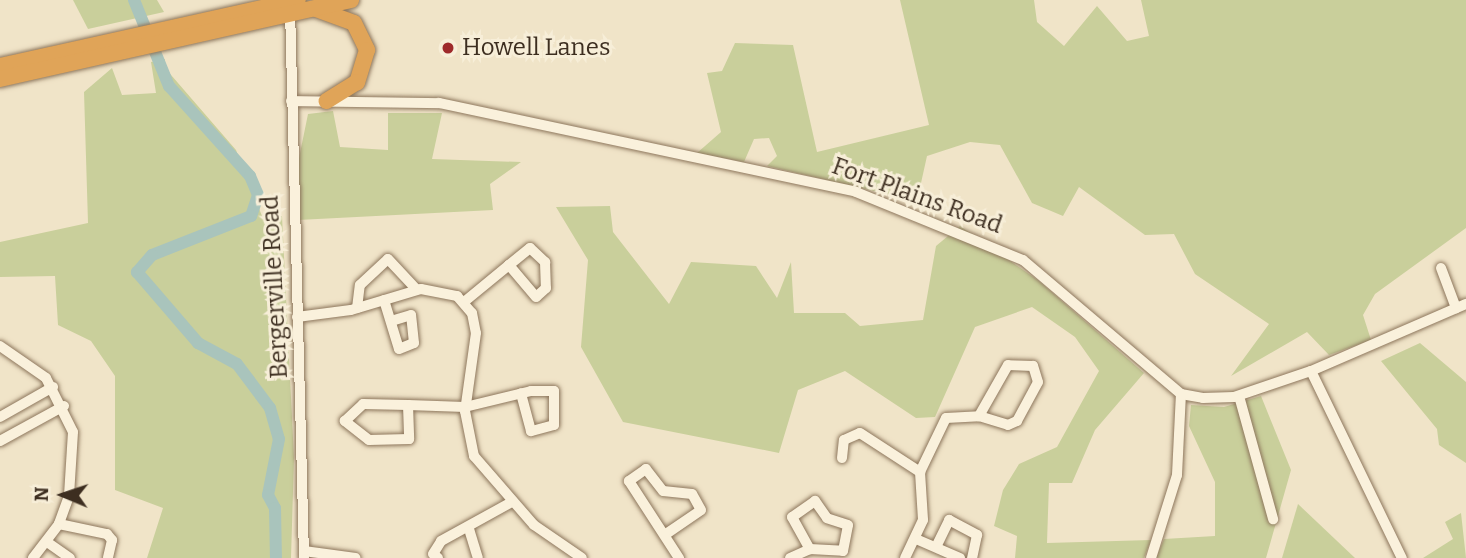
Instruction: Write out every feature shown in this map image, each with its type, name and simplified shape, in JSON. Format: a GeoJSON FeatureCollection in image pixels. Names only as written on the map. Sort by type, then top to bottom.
{"type":"FeatureCollection","features":[{"type":"Feature","properties":{"kind":"highway"},"geometry":{"type":"LineString","coordinates":[[313,9],[351,0]]}},
{"type":"Feature","properties":{"kind":"highway"},"geometry":{"type":"LineString","coordinates":[[0,79],[292,4],[354,23],[368,50],[357,82],[326,102]]}},
{"type":"Feature","properties":{"kind":"highway"},"geometry":{"type":"LineString","coordinates":[[0,66],[117,47]]}},
{"type":"Feature","properties":{"kind":"street","name":"Bergerville Road"},"geometry":{"type":"LineString","coordinates":[[292,4],[290,102],[304,554]]}},
{"type":"Feature","properties":{"kind":"street","name":"Fort Plains Road"},"geometry":{"type":"LineString","coordinates":[[290,102],[439,103],[873,198],[1023,260],[1181,394]]}},
{"type":"Feature","properties":{"kind":"street"},"geometry":{"type":"LineString","coordinates":[[362,307],[360,285],[388,259],[417,290]]}},
{"type":"Feature","properties":{"kind":"street"},"geometry":{"type":"LineString","coordinates":[[464,302],[509,265]]}},
{"type":"Feature","properties":{"kind":"street"},"geometry":{"type":"LineString","coordinates":[[1151,558],[1179,466],[1181,394],[1239,396],[1311,371],[1461,306],[1441,268]]}},
{"type":"Feature","properties":{"kind":"street"},"geometry":{"type":"LineString","coordinates":[[297,317],[362,307],[417,290],[439,288],[464,302],[476,333],[465,407],[474,456],[512,502],[547,537],[583,558]]}},
{"type":"Feature","properties":{"kind":"street"},"geometry":{"type":"LineString","coordinates":[[384,300],[391,321]]}},
{"type":"Feature","properties":{"kind":"street"},"geometry":{"type":"LineString","coordinates":[[0,346],[27,361],[52,387],[64,406],[75,463],[59,524],[33,558]]}},
{"type":"Feature","properties":{"kind":"street"},"geometry":{"type":"LineString","coordinates":[[905,558],[916,539],[924,511],[920,472],[946,418],[979,416],[1008,425],[1017,421],[1038,382],[1033,366],[1008,365],[979,416]]}},
{"type":"Feature","properties":{"kind":"street"},"geometry":{"type":"LineString","coordinates":[[1311,371],[1402,558]]}},
{"type":"Feature","properties":{"kind":"street"},"geometry":{"type":"LineString","coordinates":[[0,417],[52,387]]}},
{"type":"Feature","properties":{"kind":"street"},"geometry":{"type":"LineString","coordinates":[[408,405],[409,439],[369,440],[345,421],[363,404],[408,405],[465,407],[521,393]]}},
{"type":"Feature","properties":{"kind":"street"},"geometry":{"type":"LineString","coordinates":[[1239,396],[1273,519]]}},
{"type":"Feature","properties":{"kind":"street"},"geometry":{"type":"LineString","coordinates":[[0,441],[64,406]]}},
{"type":"Feature","properties":{"kind":"street"},"geometry":{"type":"LineString","coordinates":[[842,458],[844,440],[860,433],[920,472]]}},
{"type":"Feature","properties":{"kind":"street"},"geometry":{"type":"LineString","coordinates":[[666,534],[701,510],[692,494],[663,491],[646,469],[629,481],[666,534],[679,558]]}},
{"type":"Feature","properties":{"kind":"street"},"geometry":{"type":"LineString","coordinates":[[790,558],[810,548],[843,551],[848,525],[827,517],[815,501],[792,517],[810,548]]}},
{"type":"Feature","properties":{"kind":"street"},"geometry":{"type":"LineString","coordinates":[[438,558],[433,554],[441,541],[470,529],[512,502]]}},
{"type":"Feature","properties":{"kind":"street"},"geometry":{"type":"LineString","coordinates":[[937,545],[948,520],[977,535],[972,558]]}},
{"type":"Feature","properties":{"kind":"street"},"geometry":{"type":"LineString","coordinates":[[59,524],[111,537],[108,558]]}},
{"type":"Feature","properties":{"kind":"street"},"geometry":{"type":"LineString","coordinates":[[470,529],[478,558]]}},
{"type":"Feature","properties":{"kind":"street"},"geometry":{"type":"LineString","coordinates":[[916,539],[937,545],[960,558]]}},
{"type":"Feature","properties":{"kind":"street"},"geometry":{"type":"LineString","coordinates":[[47,542],[70,558]]}},
{"type":"Feature","properties":{"kind":"street"},"geometry":{"type":"LineString","coordinates":[[304,554],[356,558]]}},
{"type":"Feature","properties":{"kind":"green space"},"geometry":{"type":"Polygon","coordinates":[[[73,0],[157,0],[164,12],[88,29],[73,0]]]}},
{"type":"Feature","properties":{"kind":"green space"},"geometry":{"type":"Polygon","coordinates":[[[900,0],[1034,0],[1037,22],[1064,46],[1097,6],[1127,41],[1149,36],[1141,0],[1466,0],[1466,228],[1375,294],[1363,315],[1371,340],[1329,355],[1307,332],[1231,376],[1269,324],[1195,274],[1174,234],[1145,235],[1079,187],[1063,216],[1032,203],[1000,145],[970,142],[927,156],[917,201],[767,166],[777,156],[769,138],[754,139],[744,162],[697,153],[721,132],[707,73],[722,71],[735,43],[793,45],[817,152],[929,125],[900,0]]]}},
{"type":"Feature","properties":{"kind":"green space"},"geometry":{"type":"Polygon","coordinates":[[[165,59],[165,68],[236,150],[262,216],[282,216],[294,458],[291,558],[147,558],[163,508],[115,490],[115,376],[91,341],[58,325],[55,276],[0,277],[0,242],[88,223],[84,92],[112,68],[122,95],[156,93],[151,62],[165,59]]]}},
{"type":"Feature","properties":{"kind":"green space"},"geometry":{"type":"Polygon","coordinates":[[[333,111],[340,147],[388,150],[388,113],[442,113],[432,159],[521,162],[490,184],[493,210],[298,220],[297,168],[308,114],[333,111]]]}},
{"type":"Feature","properties":{"kind":"green space"},"geometry":{"type":"Polygon","coordinates":[[[610,206],[613,232],[669,304],[691,262],[756,266],[777,298],[791,262],[794,313],[845,313],[860,326],[923,320],[936,246],[960,226],[1039,281],[1144,373],[1095,430],[1072,483],[1049,483],[1047,543],[1151,540],[1144,558],[1015,558],[1017,536],[994,526],[1003,490],[1019,464],[1057,447],[1099,371],[1075,337],[1032,307],[975,327],[935,417],[916,418],[845,371],[798,390],[779,453],[623,422],[581,347],[588,260],[556,207],[610,206]]]}},
{"type":"Feature","properties":{"kind":"green space"},"geometry":{"type":"Polygon","coordinates":[[[1420,343],[1466,382],[1466,463],[1439,445],[1437,429],[1381,361],[1420,343]]]}},
{"type":"Feature","properties":{"kind":"green space"},"geometry":{"type":"Polygon","coordinates":[[[1261,396],[1291,470],[1266,558],[1156,558],[1164,539],[1215,536],[1215,482],[1189,426],[1191,405],[1224,407],[1261,396]]]}},
{"type":"Feature","properties":{"kind":"green space"},"geometry":{"type":"Polygon","coordinates":[[[1298,504],[1355,558],[1282,558],[1298,504]]]}},
{"type":"Feature","properties":{"kind":"green space"},"geometry":{"type":"Polygon","coordinates":[[[1461,513],[1466,558],[1423,558],[1453,539],[1445,522],[1461,513]]]}},
{"type":"Feature","properties":{"kind":"waterway"},"geometry":{"type":"LineString","coordinates":[[134,0],[169,86],[250,176],[258,195],[251,216],[152,255],[137,272],[198,343],[237,364],[270,408],[279,439],[268,495],[275,508],[276,558]]}},
{"type":"Feature","properties":{"kind":"place","name":"Howell Lanes"},"geometry":{"type":"Point","coordinates":[448,48]}}]}
